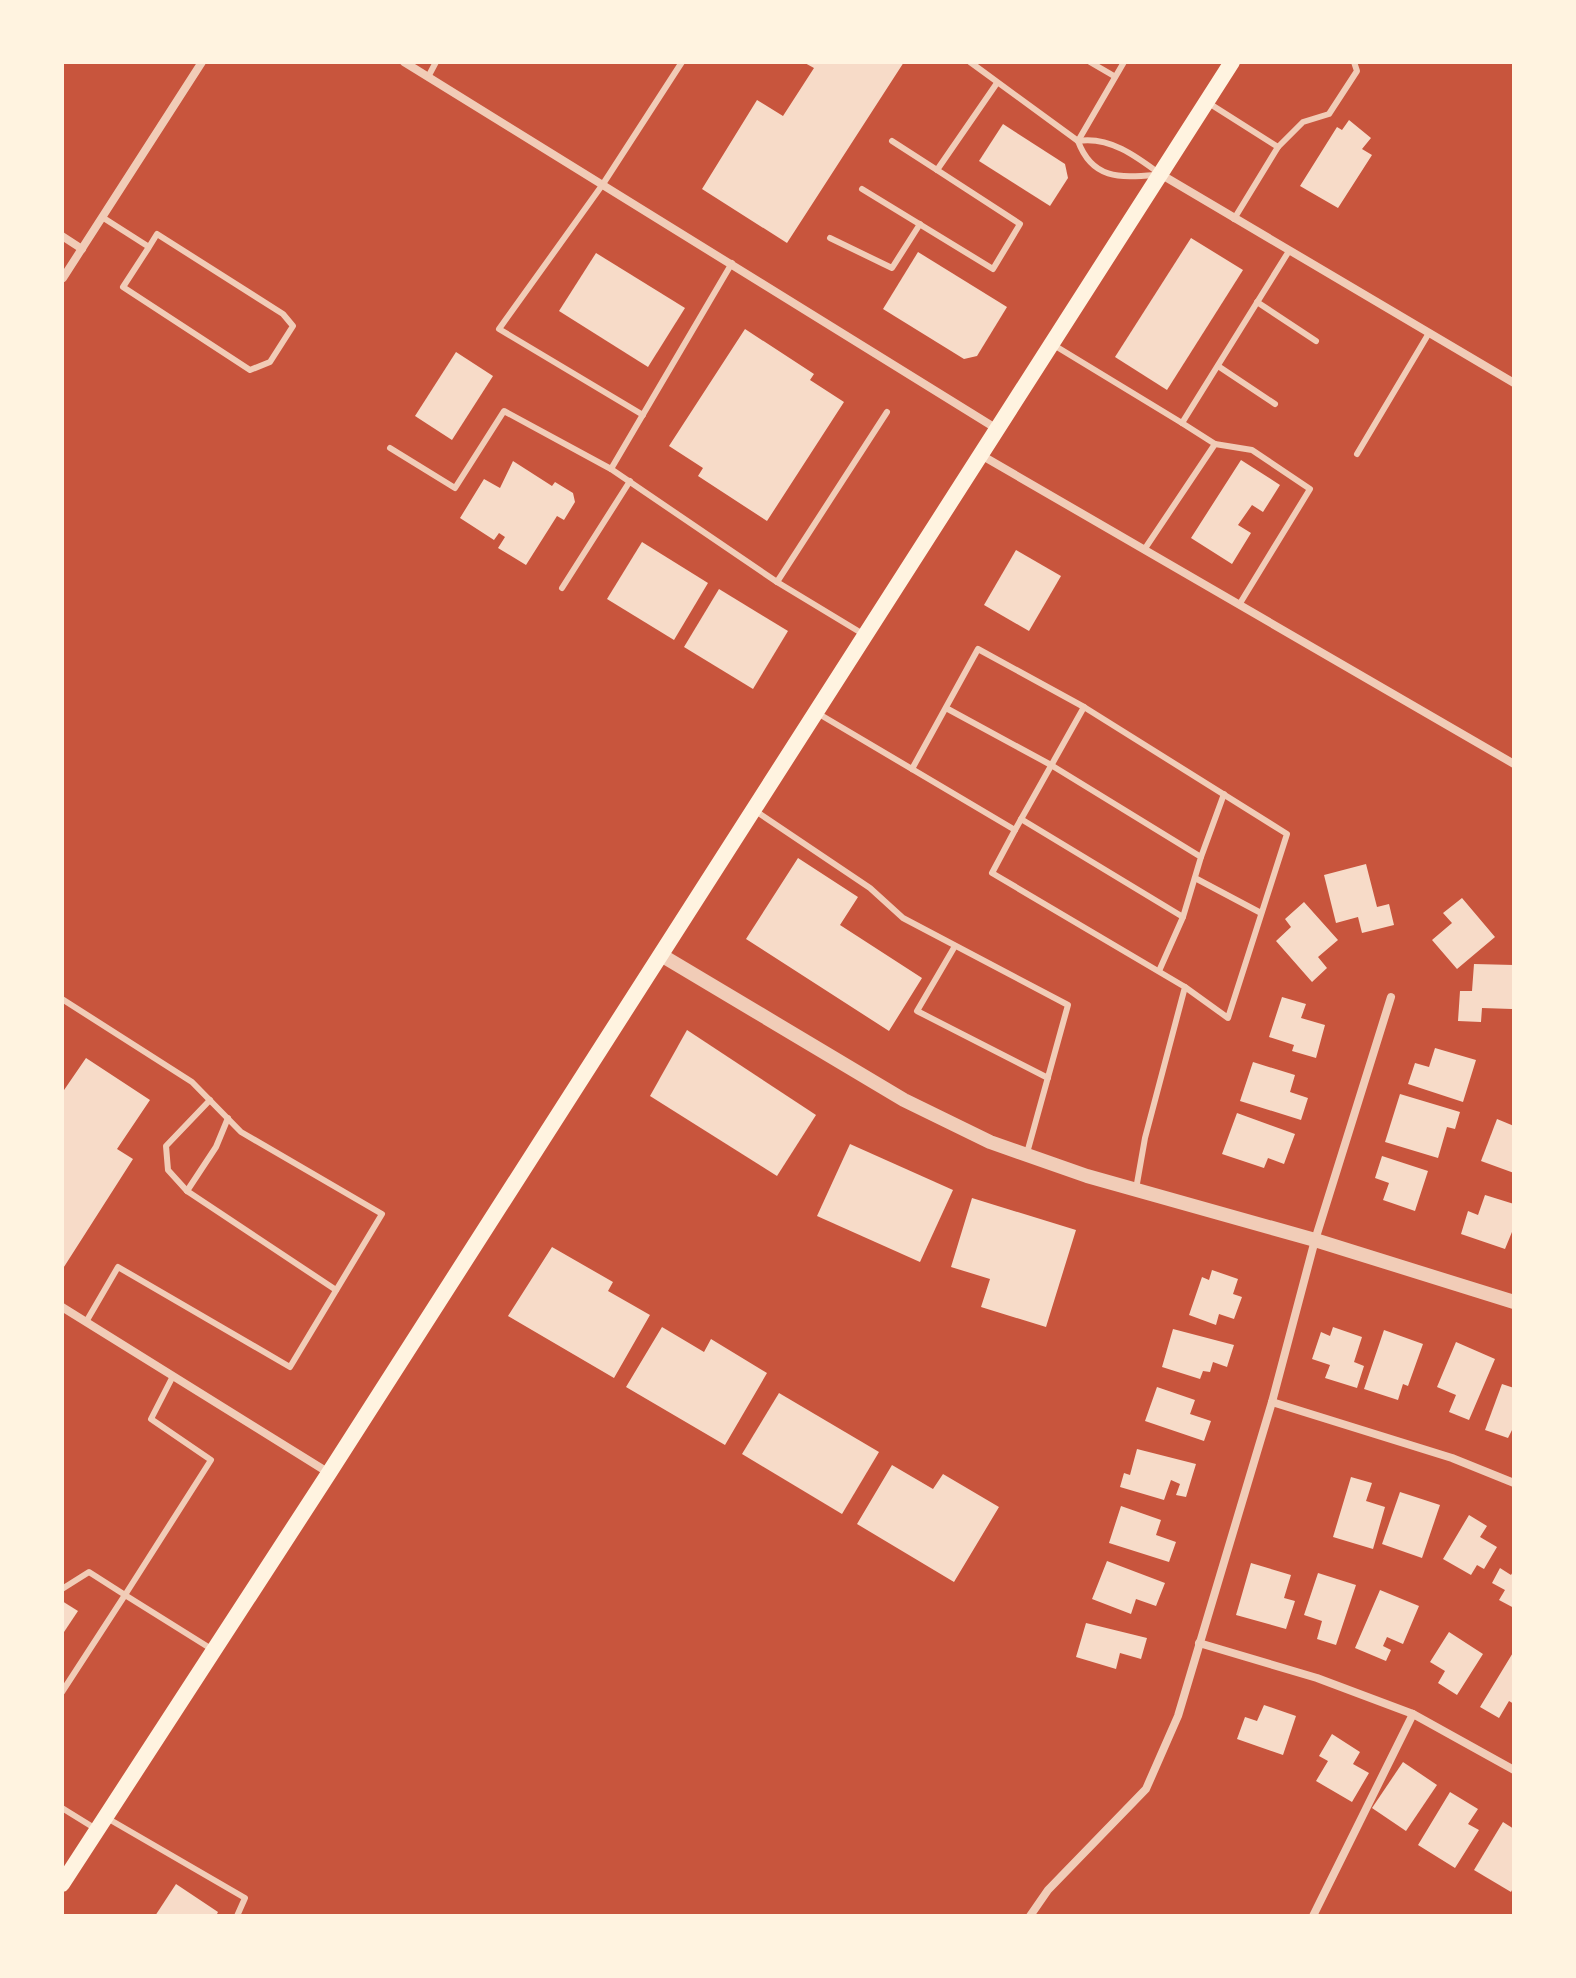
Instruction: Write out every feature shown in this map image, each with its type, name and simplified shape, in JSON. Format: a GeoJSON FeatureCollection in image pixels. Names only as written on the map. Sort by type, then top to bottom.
{"type":"FeatureCollection","features":[{"type":"Feature","properties":{"kind":"main road"},"geometry":{"type":"LineString","coordinates":[[62,1884],[329,1473],[1232,62]]}},
{"type":"Feature","properties":{"kind":"street"},"geometry":{"type":"LineString","coordinates":[[63,278],[202,62]]}},
{"type":"Feature","properties":{"kind":"street"},"geometry":{"type":"LineString","coordinates":[[404,62],[997,429]]}},
{"type":"Feature","properties":{"kind":"street"},"geometry":{"type":"LineString","coordinates":[[1162,175],[1514,383]]}},
{"type":"Feature","properties":{"kind":"street"},"geometry":{"type":"LineString","coordinates":[[62,236],[82,249]]}},
{"type":"Feature","properties":{"kind":"street"},"geometry":{"type":"LineString","coordinates":[[980,455],[1514,764]]}},
{"type":"Feature","properties":{"kind":"street"},"geometry":{"type":"LineString","coordinates":[[661,955],[904,1100],[990,1142],[1514,1302]]}},
{"type":"Feature","properties":{"kind":"street"},"geometry":{"type":"LineString","coordinates":[[1030,1916],[1048,1890],[1146,1789],[1178,1716],[1272,1402],[1315,1240],[1391,997]]}},
{"type":"Feature","properties":{"kind":"street"},"geometry":{"type":"LineString","coordinates":[[62,1307],[329,1473]]}},
{"type":"Feature","properties":{"kind":"street"},"geometry":{"type":"LineString","coordinates":[[1272,1402],[1452,1458],[1514,1483]]}},
{"type":"Feature","properties":{"kind":"street"},"geometry":{"type":"LineString","coordinates":[[1199,1643],[1317,1678],[1413,1714],[1514,1770]]}},
{"type":"Feature","properties":{"kind":"street"},"geometry":{"type":"LineString","coordinates":[[1313,1916],[1413,1714]]}},
{"type":"Feature","properties":{"kind":"lane"},"geometry":{"type":"LineString","coordinates":[[428,77],[436,62]]}},
{"type":"Feature","properties":{"kind":"lane"},"geometry":{"type":"LineString","coordinates":[[643,415],[499,329],[603,184],[682,62]]}},
{"type":"Feature","properties":{"kind":"lane"},"geometry":{"type":"LineString","coordinates":[[970,62],[1078,141],[1084,159],[1116,178],[1162,175]]}},
{"type":"Feature","properties":{"kind":"lane"},"geometry":{"type":"LineString","coordinates":[[1090,62],[1114,76]]}},
{"type":"Feature","properties":{"kind":"lane"},"geometry":{"type":"LineString","coordinates":[[1078,141],[1124,62]]}},
{"type":"Feature","properties":{"kind":"lane"},"geometry":{"type":"LineString","coordinates":[[1234,219],[1278,147],[1303,122],[1329,114],[1357,71],[1354,62]]}},
{"type":"Feature","properties":{"kind":"lane"},"geometry":{"type":"LineString","coordinates":[[937,170],[997,83]]}},
{"type":"Feature","properties":{"kind":"lane"},"geometry":{"type":"LineString","coordinates":[[1207,102],[1278,147]]}},
{"type":"Feature","properties":{"kind":"lane"},"geometry":{"type":"LineString","coordinates":[[1078,141],[1093,138],[1128,151],[1162,175]]}},
{"type":"Feature","properties":{"kind":"lane"},"geometry":{"type":"LineString","coordinates":[[862,189],[993,269],[1020,224],[892,141]]}},
{"type":"Feature","properties":{"kind":"lane"},"geometry":{"type":"LineString","coordinates":[[102,217],[149,247]]}},
{"type":"Feature","properties":{"kind":"lane"},"geometry":{"type":"LineString","coordinates":[[830,238],[892,268],[920,224]]}},
{"type":"Feature","properties":{"kind":"lane"},"geometry":{"type":"LineString","coordinates":[[157,234],[283,314],[293,326],[270,362],[250,370],[123,287],[149,247],[157,234]]}},
{"type":"Feature","properties":{"kind":"lane"},"geometry":{"type":"LineString","coordinates":[[1182,423],[1289,251]]}},
{"type":"Feature","properties":{"kind":"lane"},"geometry":{"type":"LineString","coordinates":[[611,469],[732,263]]}},
{"type":"Feature","properties":{"kind":"lane"},"geometry":{"type":"LineString","coordinates":[[1257,302],[1316,341]]}},
{"type":"Feature","properties":{"kind":"lane"},"geometry":{"type":"LineString","coordinates":[[1357,454],[1429,333]]}},
{"type":"Feature","properties":{"kind":"lane"},"geometry":{"type":"LineString","coordinates":[[1052,343],[1215,444],[1252,450],[1310,489],[1239,605]]}},
{"type":"Feature","properties":{"kind":"lane"},"geometry":{"type":"LineString","coordinates":[[1218,366],[1275,404]]}},
{"type":"Feature","properties":{"kind":"lane"},"geometry":{"type":"LineString","coordinates":[[390,448],[455,488],[504,411],[611,469],[777,582],[865,636]]}},
{"type":"Feature","properties":{"kind":"lane"},"geometry":{"type":"LineString","coordinates":[[777,582],[887,412]]}},
{"type":"Feature","properties":{"kind":"lane"},"geometry":{"type":"LineString","coordinates":[[1144,550],[1215,444]]}},
{"type":"Feature","properties":{"kind":"lane"},"geometry":{"type":"LineString","coordinates":[[562,588],[630,481]]}},
{"type":"Feature","properties":{"kind":"lane"},"geometry":{"type":"LineString","coordinates":[[912,769],[978,649],[1084,707],[1287,834],[1228,1018],[1159,971],[992,873],[1084,707]]}},
{"type":"Feature","properties":{"kind":"lane"},"geometry":{"type":"LineString","coordinates":[[946,708],[1051,765],[1201,857]]}},
{"type":"Feature","properties":{"kind":"lane"},"geometry":{"type":"LineString","coordinates":[[816,712],[1015,830]]}},
{"type":"Feature","properties":{"kind":"lane"},"geometry":{"type":"LineString","coordinates":[[1159,971],[1183,917],[1224,794]]}},
{"type":"Feature","properties":{"kind":"lane"},"geometry":{"type":"LineString","coordinates":[[754,810],[870,888],[903,918],[1068,1005],[1026,1155]]}},
{"type":"Feature","properties":{"kind":"lane"},"geometry":{"type":"LineString","coordinates":[[1021,819],[1183,917]]}},
{"type":"Feature","properties":{"kind":"lane"},"geometry":{"type":"LineString","coordinates":[[1195,878],[1261,913]]}},
{"type":"Feature","properties":{"kind":"lane"},"geometry":{"type":"LineString","coordinates":[[955,946],[917,1011],[1048,1078]]}},
{"type":"Feature","properties":{"kind":"lane"},"geometry":{"type":"LineString","coordinates":[[1136,1189],[1145,1138],[1185,987]]}},
{"type":"Feature","properties":{"kind":"lane"},"geometry":{"type":"LineString","coordinates":[[62,999],[192,1082],[241,1132],[382,1214],[290,1367],[118,1267],[86,1322]]}},
{"type":"Feature","properties":{"kind":"lane"},"geometry":{"type":"LineString","coordinates":[[210,1100],[166,1146],[168,1170],[187,1191],[336,1290]]}},
{"type":"Feature","properties":{"kind":"lane"},"geometry":{"type":"LineString","coordinates":[[187,1191],[216,1147],[228,1118]]}},
{"type":"Feature","properties":{"kind":"lane"},"geometry":{"type":"LineString","coordinates":[[62,1692],[211,1460],[151,1419],[173,1376]]}},
{"type":"Feature","properties":{"kind":"lane"},"geometry":{"type":"LineString","coordinates":[[62,1589],[89,1572],[213,1650]]}},
{"type":"Feature","properties":{"kind":"lane"},"geometry":{"type":"LineString","coordinates":[[62,1808],[100,1822],[245,1898],[237,1916]]}},
{"type":"Feature","properties":{"kind":"building"},"geometry":{"type":"Polygon","coordinates":[[[803,62],[904,62],[787,243],[702,189],[757,100],[783,116],[814,68],[803,62]]]}},
{"type":"Feature","properties":{"kind":"building"},"geometry":{"type":"Polygon","coordinates":[[[1349,120],[1371,138],[1362,149],[1372,155],[1338,208],[1300,186],[1337,127],[1342,130],[1349,120]]]}},
{"type":"Feature","properties":{"kind":"building"},"geometry":{"type":"Polygon","coordinates":[[[1003,124],[1065,164],[1068,178],[1050,206],[979,161],[1003,124]]]}},
{"type":"Feature","properties":{"kind":"building"},"geometry":{"type":"Polygon","coordinates":[[[1191,238],[1243,270],[1167,390],[1115,357],[1191,238]]]}},
{"type":"Feature","properties":{"kind":"building"},"geometry":{"type":"Polygon","coordinates":[[[918,252],[1007,307],[977,356],[964,359],[883,309],[918,252]]]}},
{"type":"Feature","properties":{"kind":"building"},"geometry":{"type":"Polygon","coordinates":[[[596,253],[685,308],[648,367],[559,311],[596,253]]]}},
{"type":"Feature","properties":{"kind":"building"},"geometry":{"type":"Polygon","coordinates":[[[745,329],[814,374],[810,380],[844,402],[767,521],[698,476],[703,468],[669,446],[745,329]]]}},
{"type":"Feature","properties":{"kind":"building"},"geometry":{"type":"Polygon","coordinates":[[[456,352],[493,376],[452,440],[415,416],[456,352]]]}},
{"type":"Feature","properties":{"kind":"building"},"geometry":{"type":"Polygon","coordinates":[[[1241,460],[1280,485],[1263,512],[1252,505],[1238,525],[1251,533],[1232,564],[1191,538],[1241,460]]]}},
{"type":"Feature","properties":{"kind":"building"},"geometry":{"type":"Polygon","coordinates":[[[513,461],[552,486],[555,482],[573,493],[575,502],[564,520],[557,516],[526,565],[498,548],[505,537],[499,533],[494,540],[460,518],[484,479],[500,488],[513,461]]]}},
{"type":"Feature","properties":{"kind":"building"},"geometry":{"type":"Polygon","coordinates":[[[642,542],[708,583],[674,640],[607,599],[642,542]]]}},
{"type":"Feature","properties":{"kind":"building"},"geometry":{"type":"Polygon","coordinates":[[[1016,550],[1061,576],[1029,631],[984,605],[1016,550]]]}},
{"type":"Feature","properties":{"kind":"building"},"geometry":{"type":"Polygon","coordinates":[[[719,589],[788,631],[753,689],[684,647],[719,589]]]}},
{"type":"Feature","properties":{"kind":"building"},"geometry":{"type":"Polygon","coordinates":[[[798,858],[858,897],[840,925],[922,978],[889,1031],[746,939],[798,858]]]}},
{"type":"Feature","properties":{"kind":"building"},"geometry":{"type":"Polygon","coordinates":[[[1366,864],[1377,907],[1389,904],[1394,925],[1362,933],[1358,917],[1336,923],[1324,875],[1366,864]]]}},
{"type":"Feature","properties":{"kind":"building"},"geometry":{"type":"Polygon","coordinates":[[[1462,898],[1495,937],[1457,969],[1432,940],[1452,923],[1443,913],[1462,898]]]}},
{"type":"Feature","properties":{"kind":"building"},"geometry":{"type":"Polygon","coordinates":[[[1304,902],[1338,940],[1318,957],[1327,968],[1312,982],[1276,941],[1291,927],[1285,919],[1304,902]]]}},
{"type":"Feature","properties":{"kind":"building"},"geometry":{"type":"Polygon","coordinates":[[[1474,964],[1514,965],[1512,1009],[1482,1008],[1481,1022],[1458,1021],[1460,991],[1472,991],[1474,964]]]}},
{"type":"Feature","properties":{"kind":"building"},"geometry":{"type":"Polygon","coordinates":[[[1282,997],[1306,1004],[1301,1018],[1325,1025],[1316,1058],[1292,1051],[1294,1045],[1269,1037],[1282,997]]]}},
{"type":"Feature","properties":{"kind":"building"},"geometry":{"type":"Polygon","coordinates":[[[687,1030],[816,1115],[777,1176],[650,1096],[687,1030]]]}},
{"type":"Feature","properties":{"kind":"building"},"geometry":{"type":"Polygon","coordinates":[[[1435,1048],[1476,1060],[1463,1102],[1408,1084],[1415,1063],[1429,1067],[1435,1048]]]}},
{"type":"Feature","properties":{"kind":"building"},"geometry":{"type":"Polygon","coordinates":[[[86,1058],[150,1100],[117,1149],[133,1159],[62,1270],[62,1093],[86,1058]]]}},
{"type":"Feature","properties":{"kind":"building"},"geometry":{"type":"Polygon","coordinates":[[[1253,1062],[1295,1075],[1290,1092],[1308,1098],[1301,1120],[1240,1101],[1253,1062]]]}},
{"type":"Feature","properties":{"kind":"building"},"geometry":{"type":"Polygon","coordinates":[[[1400,1094],[1460,1112],[1455,1129],[1447,1127],[1438,1158],[1385,1142],[1400,1094]]]}},
{"type":"Feature","properties":{"kind":"building"},"geometry":{"type":"Polygon","coordinates":[[[1237,1113],[1295,1134],[1284,1164],[1268,1158],[1264,1168],[1222,1154],[1237,1113]]]}},
{"type":"Feature","properties":{"kind":"building"},"geometry":{"type":"Polygon","coordinates":[[[1497,1119],[1514,1126],[1514,1173],[1481,1161],[1497,1119]]]}},
{"type":"Feature","properties":{"kind":"building"},"geometry":{"type":"Polygon","coordinates":[[[850,1144],[953,1190],[920,1262],[817,1216],[850,1144]]]}},
{"type":"Feature","properties":{"kind":"building"},"geometry":{"type":"Polygon","coordinates":[[[1382,1156],[1428,1171],[1415,1211],[1383,1200],[1389,1183],[1375,1178],[1382,1156]]]}},
{"type":"Feature","properties":{"kind":"building"},"geometry":{"type":"Polygon","coordinates":[[[1485,1195],[1514,1204],[1514,1227],[1505,1249],[1461,1234],[1468,1211],[1478,1215],[1485,1195]]]}},
{"type":"Feature","properties":{"kind":"building"},"geometry":{"type":"Polygon","coordinates":[[[972,1198],[1076,1230],[1046,1327],[981,1307],[990,1279],[951,1267],[972,1198]]]}},
{"type":"Feature","properties":{"kind":"building"},"geometry":{"type":"Polygon","coordinates":[[[552,1247],[613,1282],[608,1291],[650,1315],[614,1378],[508,1316],[552,1247]]]}},
{"type":"Feature","properties":{"kind":"building"},"geometry":{"type":"Polygon","coordinates":[[[1212,1270],[1238,1279],[1233,1294],[1242,1297],[1234,1319],[1219,1314],[1216,1325],[1189,1315],[1202,1277],[1209,1280],[1212,1270]]]}},
{"type":"Feature","properties":{"kind":"building"},"geometry":{"type":"Polygon","coordinates":[[[662,1327],[704,1352],[711,1339],[767,1373],[725,1445],[626,1387],[662,1327]]]}},
{"type":"Feature","properties":{"kind":"building"},"geometry":{"type":"Polygon","coordinates":[[[1333,1327],[1362,1337],[1354,1362],[1364,1366],[1357,1388],[1325,1378],[1330,1365],[1312,1359],[1321,1332],[1330,1336],[1333,1327]]]}},
{"type":"Feature","properties":{"kind":"building"},"geometry":{"type":"Polygon","coordinates":[[[1173,1329],[1234,1345],[1227,1367],[1213,1362],[1210,1372],[1203,1371],[1200,1379],[1162,1367],[1173,1329]]]}},
{"type":"Feature","properties":{"kind":"building"},"geometry":{"type":"Polygon","coordinates":[[[1384,1330],[1423,1344],[1408,1386],[1403,1384],[1398,1400],[1364,1389],[1384,1330]]]}},
{"type":"Feature","properties":{"kind":"building"},"geometry":{"type":"Polygon","coordinates":[[[1456,1342],[1495,1359],[1469,1420],[1449,1412],[1456,1395],[1437,1387],[1456,1342]]]}},
{"type":"Feature","properties":{"kind":"building"},"geometry":{"type":"Polygon","coordinates":[[[1502,1384],[1514,1388],[1514,1426],[1508,1438],[1485,1430],[1502,1384]]]}},
{"type":"Feature","properties":{"kind":"building"},"geometry":{"type":"Polygon","coordinates":[[[1157,1387],[1195,1400],[1190,1414],[1211,1421],[1204,1441],[1145,1421],[1157,1387]]]}},
{"type":"Feature","properties":{"kind":"building"},"geometry":{"type":"Polygon","coordinates":[[[779,1393],[879,1452],[842,1514],[742,1454],[779,1393]]]}},
{"type":"Feature","properties":{"kind":"building"},"geometry":{"type":"Polygon","coordinates":[[[1137,1449],[1196,1464],[1186,1497],[1176,1495],[1180,1484],[1171,1480],[1164,1500],[1120,1487],[1124,1473],[1130,1475],[1137,1449]]]}},
{"type":"Feature","properties":{"kind":"building"},"geometry":{"type":"Polygon","coordinates":[[[892,1465],[933,1489],[943,1474],[999,1507],[954,1582],[857,1524],[892,1465]]]}},
{"type":"Feature","properties":{"kind":"building"},"geometry":{"type":"Polygon","coordinates":[[[1351,1477],[1372,1483],[1366,1501],[1385,1507],[1373,1549],[1333,1537],[1351,1477]]]}},
{"type":"Feature","properties":{"kind":"building"},"geometry":{"type":"Polygon","coordinates":[[[1400,1492],[1440,1505],[1422,1558],[1382,1544],[1400,1492]]]}},
{"type":"Feature","properties":{"kind":"building"},"geometry":{"type":"Polygon","coordinates":[[[1121,1506],[1161,1520],[1156,1535],[1176,1542],[1169,1562],[1109,1543],[1121,1506]]]}},
{"type":"Feature","properties":{"kind":"building"},"geometry":{"type":"Polygon","coordinates":[[[1469,1515],[1487,1526],[1480,1537],[1497,1547],[1484,1569],[1477,1565],[1471,1575],[1443,1559],[1469,1515]]]}},
{"type":"Feature","properties":{"kind":"building"},"geometry":{"type":"Polygon","coordinates":[[[1107,1561],[1165,1583],[1156,1606],[1136,1599],[1131,1614],[1092,1599],[1107,1561]]]}},
{"type":"Feature","properties":{"kind":"building"},"geometry":{"type":"Polygon","coordinates":[[[1251,1563],[1291,1575],[1284,1598],[1295,1601],[1286,1629],[1236,1615],[1251,1563]]]}},
{"type":"Feature","properties":{"kind":"building"},"geometry":{"type":"Polygon","coordinates":[[[1500,1568],[1511,1575],[1514,1570],[1514,1608],[1499,1600],[1505,1590],[1492,1583],[1500,1568]]]}},
{"type":"Feature","properties":{"kind":"building"},"geometry":{"type":"Polygon","coordinates":[[[1318,1573],[1356,1585],[1336,1645],[1317,1639],[1322,1621],[1304,1615],[1318,1573]]]}},
{"type":"Feature","properties":{"kind":"building"},"geometry":{"type":"Polygon","coordinates":[[[1380,1590],[1419,1606],[1403,1644],[1387,1637],[1383,1646],[1391,1650],[1386,1661],[1355,1648],[1380,1590]]]}},
{"type":"Feature","properties":{"kind":"building"},"geometry":{"type":"Polygon","coordinates":[[[62,1601],[78,1611],[62,1635],[62,1601]]]}},
{"type":"Feature","properties":{"kind":"building"},"geometry":{"type":"Polygon","coordinates":[[[1086,1623],[1147,1638],[1141,1659],[1120,1653],[1116,1669],[1076,1657],[1086,1623]]]}},
{"type":"Feature","properties":{"kind":"building"},"geometry":{"type":"Polygon","coordinates":[[[1449,1632],[1483,1654],[1457,1695],[1438,1683],[1445,1671],[1430,1662],[1449,1632]]]}},
{"type":"Feature","properties":{"kind":"building"},"geometry":{"type":"Polygon","coordinates":[[[1514,1651],[1514,1704],[1509,1701],[1499,1718],[1480,1707],[1514,1651]]]}},
{"type":"Feature","properties":{"kind":"building"},"geometry":{"type":"Polygon","coordinates":[[[1264,1705],[1296,1716],[1283,1755],[1237,1739],[1245,1717],[1257,1721],[1264,1705]]]}},
{"type":"Feature","properties":{"kind":"building"},"geometry":{"type":"Polygon","coordinates":[[[1332,1734],[1360,1752],[1353,1764],[1369,1773],[1352,1802],[1316,1781],[1328,1761],[1319,1756],[1332,1734]]]}},
{"type":"Feature","properties":{"kind":"building"},"geometry":{"type":"Polygon","coordinates":[[[1403,1762],[1437,1785],[1406,1831],[1372,1808],[1403,1762]]]}},
{"type":"Feature","properties":{"kind":"building"},"geometry":{"type":"Polygon","coordinates":[[[1450,1792],[1478,1809],[1468,1824],[1479,1830],[1455,1868],[1418,1845],[1450,1792]]]}},
{"type":"Feature","properties":{"kind":"building"},"geometry":{"type":"Polygon","coordinates":[[[1503,1822],[1514,1829],[1514,1886],[1511,1892],[1474,1870],[1503,1822]]]}},
{"type":"Feature","properties":{"kind":"building"},"geometry":{"type":"Polygon","coordinates":[[[176,1884],[218,1912],[216,1916],[155,1916],[176,1884]]]}}]}
